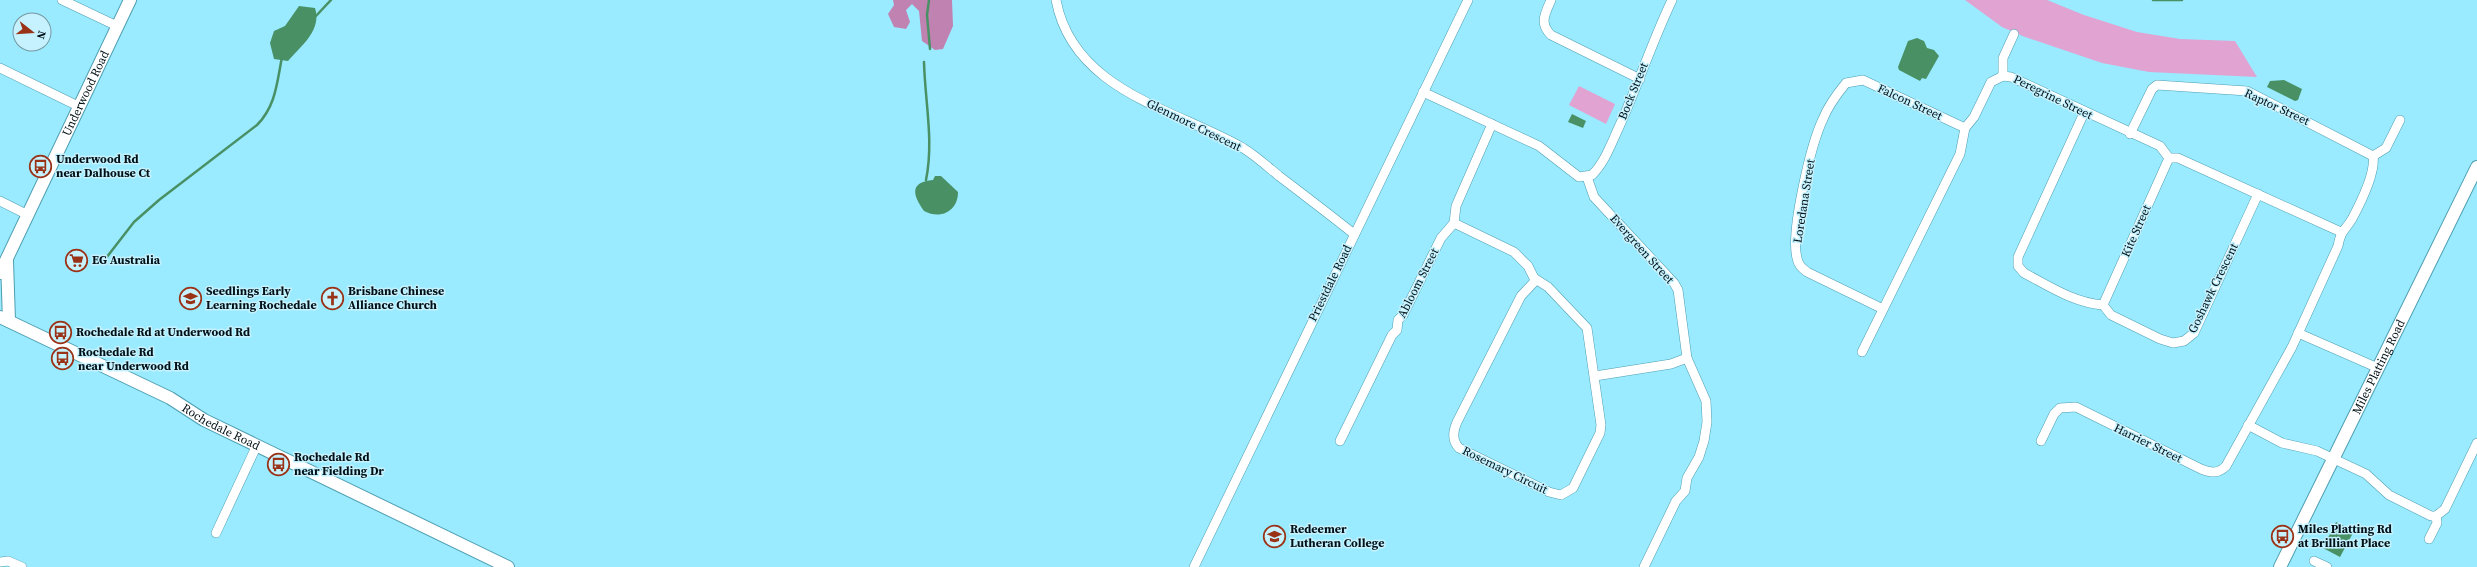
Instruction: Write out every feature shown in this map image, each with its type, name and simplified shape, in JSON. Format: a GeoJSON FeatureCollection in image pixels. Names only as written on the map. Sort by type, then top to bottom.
{"type":"FeatureCollection","features":[{"type":"Feature","properties":{"kind":"main road","name":"Underwood Road"},"geometry":{"type":"LineString","coordinates":[[0,273],[78,106],[130,0]]}},
{"type":"Feature","properties":{"kind":"main road","name":"Miles Platting Road"},"geometry":{"type":"LineString","coordinates":[[2280,567],[2477,167]]}},
{"type":"Feature","properties":{"kind":"main road"},"geometry":{"type":"LineString","coordinates":[[5,319],[7,258]]}},
{"type":"Feature","properties":{"kind":"main road","name":"Rochedale Road"},"geometry":{"type":"LineString","coordinates":[[5,319],[170,398],[204,420],[508,567]]}},
{"type":"Feature","properties":{"kind":"street"},"geometry":{"type":"LineString","coordinates":[[62,0],[117,26]]}},
{"type":"Feature","properties":{"kind":"street","name":"Glenmore Crescent"},"geometry":{"type":"LineString","coordinates":[[1056,0],[1061,19],[1075,48],[1095,70],[1129,94],[1244,149],[1354,234]]}},
{"type":"Feature","properties":{"kind":"street","name":"Priestdale Road"},"geometry":{"type":"LineString","coordinates":[[1194,567],[1468,0]]}},
{"type":"Feature","properties":{"kind":"street"},"geometry":{"type":"LineString","coordinates":[[1551,0],[1544,15],[1543,24],[1550,36],[1640,79]]}},
{"type":"Feature","properties":{"kind":"street","name":"Bock Street"},"geometry":{"type":"LineString","coordinates":[[1587,177],[1595,172],[1604,159],[1640,79],[1654,37],[1672,0]]}},
{"type":"Feature","properties":{"kind":"street"},"geometry":{"type":"LineString","coordinates":[[2003,76],[2003,58],[2014,34]]}},
{"type":"Feature","properties":{"kind":"street"},"geometry":{"type":"LineString","coordinates":[[0,68],[78,106]]}},
{"type":"Feature","properties":{"kind":"street","name":"Peregrine Street"},"geometry":{"type":"LineString","coordinates":[[1862,352],[1960,154],[1965,128],[1974,117],[1991,82],[2003,76],[2011,76],[2084,113],[2160,146],[2169,158]]}},
{"type":"Feature","properties":{"kind":"street","name":"Falcon Street"},"geometry":{"type":"LineString","coordinates":[[1855,80],[1863,80],[1965,128]]}},
{"type":"Feature","properties":{"kind":"street","name":"Loredana Street"},"geometry":{"type":"LineString","coordinates":[[1855,80],[1846,83],[1839,92],[1824,116],[1813,143],[1804,181],[1797,234],[1796,256],[1800,266],[1807,272],[1883,309]]}},
{"type":"Feature","properties":{"kind":"street","name":"Raptor Street"},"geometry":{"type":"LineString","coordinates":[[2130,134],[2152,89],[2157,85],[2247,91],[2366,150],[2373,156]]}},
{"type":"Feature","properties":{"kind":"street"},"geometry":{"type":"LineString","coordinates":[[1423,92],[1539,146],[1561,161],[1579,177],[1587,177]]}},
{"type":"Feature","properties":{"kind":"street"},"geometry":{"type":"LineString","coordinates":[[2084,113],[2018,257],[2018,266],[2024,273],[2074,299],[2089,304],[2103,305]]}},
{"type":"Feature","properties":{"kind":"street"},"geometry":{"type":"LineString","coordinates":[[2373,156],[2386,148],[2400,120]]}},
{"type":"Feature","properties":{"kind":"street"},"geometry":{"type":"LineString","coordinates":[[1454,223],[1456,206],[1492,124]]}},
{"type":"Feature","properties":{"kind":"street","name":"Harrier Street"},"geometry":{"type":"LineString","coordinates":[[2041,441],[2054,414],[2060,408],[2076,407],[2210,473],[2221,471],[2226,466],[2298,333],[2338,246],[2341,232],[2351,220],[2375,167],[2373,156]]}},
{"type":"Feature","properties":{"kind":"street"},"geometry":{"type":"LineString","coordinates":[[2169,158],[2178,158],[2341,232]]}},
{"type":"Feature","properties":{"kind":"street","name":"Kite Street"},"geometry":{"type":"LineString","coordinates":[[2103,305],[2169,158]]}},
{"type":"Feature","properties":{"kind":"street","name":"Evergreen Street"},"geometry":{"type":"LineString","coordinates":[[1587,177],[1594,197],[1674,283],[1678,290],[1687,358],[1706,401],[1707,422],[1704,441],[1699,457],[1687,478],[1685,492],[1676,501],[1644,567]]}},
{"type":"Feature","properties":{"kind":"street","name":"Goshawk Crescent"},"geometry":{"type":"LineString","coordinates":[[2103,305],[2112,315],[2160,339],[2174,343],[2184,341],[2194,333],[2258,194]]}},
{"type":"Feature","properties":{"kind":"street"},"geometry":{"type":"LineString","coordinates":[[0,201],[28,215]]}},
{"type":"Feature","properties":{"kind":"street","name":"Rosemary Circuit"},"geometry":{"type":"LineString","coordinates":[[1454,223],[1514,252],[1528,266],[1536,280],[1548,287],[1588,328],[1602,426],[1573,488],[1568,492],[1556,495],[1455,444],[1454,428],[1521,296],[1536,280]]}},
{"type":"Feature","properties":{"kind":"street","name":"Abloom Street"},"geometry":{"type":"LineString","coordinates":[[1340,441],[1392,335],[1397,330],[1398,320],[1403,315],[1441,238],[1454,223]]}},
{"type":"Feature","properties":{"kind":"street"},"geometry":{"type":"LineString","coordinates":[[2298,333],[2378,368]]}},
{"type":"Feature","properties":{"kind":"street"},"geometry":{"type":"LineString","coordinates":[[1595,376],[1671,364],[1687,358]]}},
{"type":"Feature","properties":{"kind":"street"},"geometry":{"type":"LineString","coordinates":[[2248,425],[2282,443],[2308,448],[2366,474],[2389,495],[2431,516],[2436,516],[2445,509],[2477,444]]}},
{"type":"Feature","properties":{"kind":"street"},"geometry":{"type":"LineString","coordinates":[[216,533],[257,445]]}},
{"type":"Feature","properties":{"kind":"street"},"geometry":{"type":"LineString","coordinates":[[2429,540],[2437,523],[2436,516]]}},
{"type":"Feature","properties":{"kind":"street"},"geometry":{"type":"LineString","coordinates":[[2314,560],[2327,567]]}},
{"type":"Feature","properties":{"kind":"street"},"geometry":{"type":"LineString","coordinates":[[1,562],[8,561],[22,567]]}},
{"type":"Feature","properties":{"kind":"shaded area"},"geometry":{"type":"Polygon","coordinates":[[[893,0],[952,0],[953,26],[943,49],[935,50],[922,41],[919,11],[912,4],[906,10],[910,22],[906,29],[894,27],[888,14],[894,5],[893,0]]]}},
{"type":"Feature","properties":{"kind":"shaded area"},"geometry":{"type":"Polygon","coordinates":[[[1965,0],[2047,0],[2084,15],[2137,32],[2180,39],[2235,41],[2257,77],[2149,72],[2102,63],[2025,37],[2002,27],[1965,0]]]}},
{"type":"Feature","properties":{"kind":"shaded area"},"geometry":{"type":"Polygon","coordinates":[[[299,6],[315,8],[316,23],[313,30],[305,43],[288,61],[274,59],[270,43],[274,31],[285,26],[299,6]]]}},
{"type":"Feature","properties":{"kind":"shaded area"},"geometry":{"type":"Polygon","coordinates":[[[1917,38],[1924,41],[1927,48],[1934,50],[1939,56],[1926,79],[1922,78],[1920,81],[1899,70],[1898,67],[1908,41],[1917,38]]]}},
{"type":"Feature","properties":{"kind":"shaded area"},"geometry":{"type":"Polygon","coordinates":[[[2284,80],[2302,89],[2298,100],[2295,101],[2267,87],[2270,81],[2284,80]]]}},
{"type":"Feature","properties":{"kind":"shaded area"},"geometry":{"type":"Polygon","coordinates":[[[1579,86],[1615,104],[1606,124],[1569,105],[1579,86]]]}},
{"type":"Feature","properties":{"kind":"shaded area"},"geometry":{"type":"Polygon","coordinates":[[[1572,114],[1586,121],[1583,128],[1568,122],[1572,114]]]}},
{"type":"Feature","properties":{"kind":"shaded area"},"geometry":{"type":"Polygon","coordinates":[[[935,176],[941,176],[958,192],[957,199],[952,209],[942,214],[930,214],[924,211],[917,199],[915,190],[920,183],[933,180],[935,176]]]}},
{"type":"Feature","properties":{"kind":"shaded area"},"geometry":{"type":"Polygon","coordinates":[[[2336,522],[2354,531],[2340,557],[2323,548],[2336,522]]]}},
{"type":"Feature","properties":{"kind":"waterway"},"geometry":{"type":"LineString","coordinates":[[315,17],[331,0]]}},
{"type":"Feature","properties":{"kind":"waterway"},"geometry":{"type":"LineString","coordinates":[[929,0],[927,15],[930,49]]}},
{"type":"Feature","properties":{"kind":"waterway"},"geometry":{"type":"LineString","coordinates":[[2153,0],[2182,0]]}},
{"type":"Feature","properties":{"kind":"waterway"},"geometry":{"type":"LineString","coordinates":[[103,262],[134,222],[159,200],[257,125],[263,118],[272,102],[282,57]]}},
{"type":"Feature","properties":{"kind":"waterway"},"geometry":{"type":"LineString","coordinates":[[924,62],[929,136],[926,180]]}},
{"type":"Feature","properties":{"kind":"place","name":"Underwood Rd near Dalhouse Ct"},"geometry":{"type":"Point","coordinates":[40,166]}},
{"type":"Feature","properties":{"kind":"place","name":"EG Australia"},"geometry":{"type":"Point","coordinates":[76,260]}},
{"type":"Feature","properties":{"kind":"place","name":"Seedlings Early Learning Rochedale"},"geometry":{"type":"Point","coordinates":[190,298]}},
{"type":"Feature","properties":{"kind":"place","name":"Brisbane Chinese Alliance Church"},"geometry":{"type":"Point","coordinates":[332,298]}},
{"type":"Feature","properties":{"kind":"place","name":"Rochedale Rd at Underwood Rd"},"geometry":{"type":"Point","coordinates":[60,332]}},
{"type":"Feature","properties":{"kind":"place","name":"Rochedale Rd near Underwood Rd"},"geometry":{"type":"Point","coordinates":[63,359]}},
{"type":"Feature","properties":{"kind":"place","name":"Rochedale Rd near Fielding Dr"},"geometry":{"type":"Point","coordinates":[279,464]}},
{"type":"Feature","properties":{"kind":"place","name":"Redeemer Lutheran College"},"geometry":{"type":"Point","coordinates":[1275,536]}},
{"type":"Feature","properties":{"kind":"place","name":"Miles Platting Rd at Brilliant Place"},"geometry":{"type":"Point","coordinates":[2282,536]}}]}
